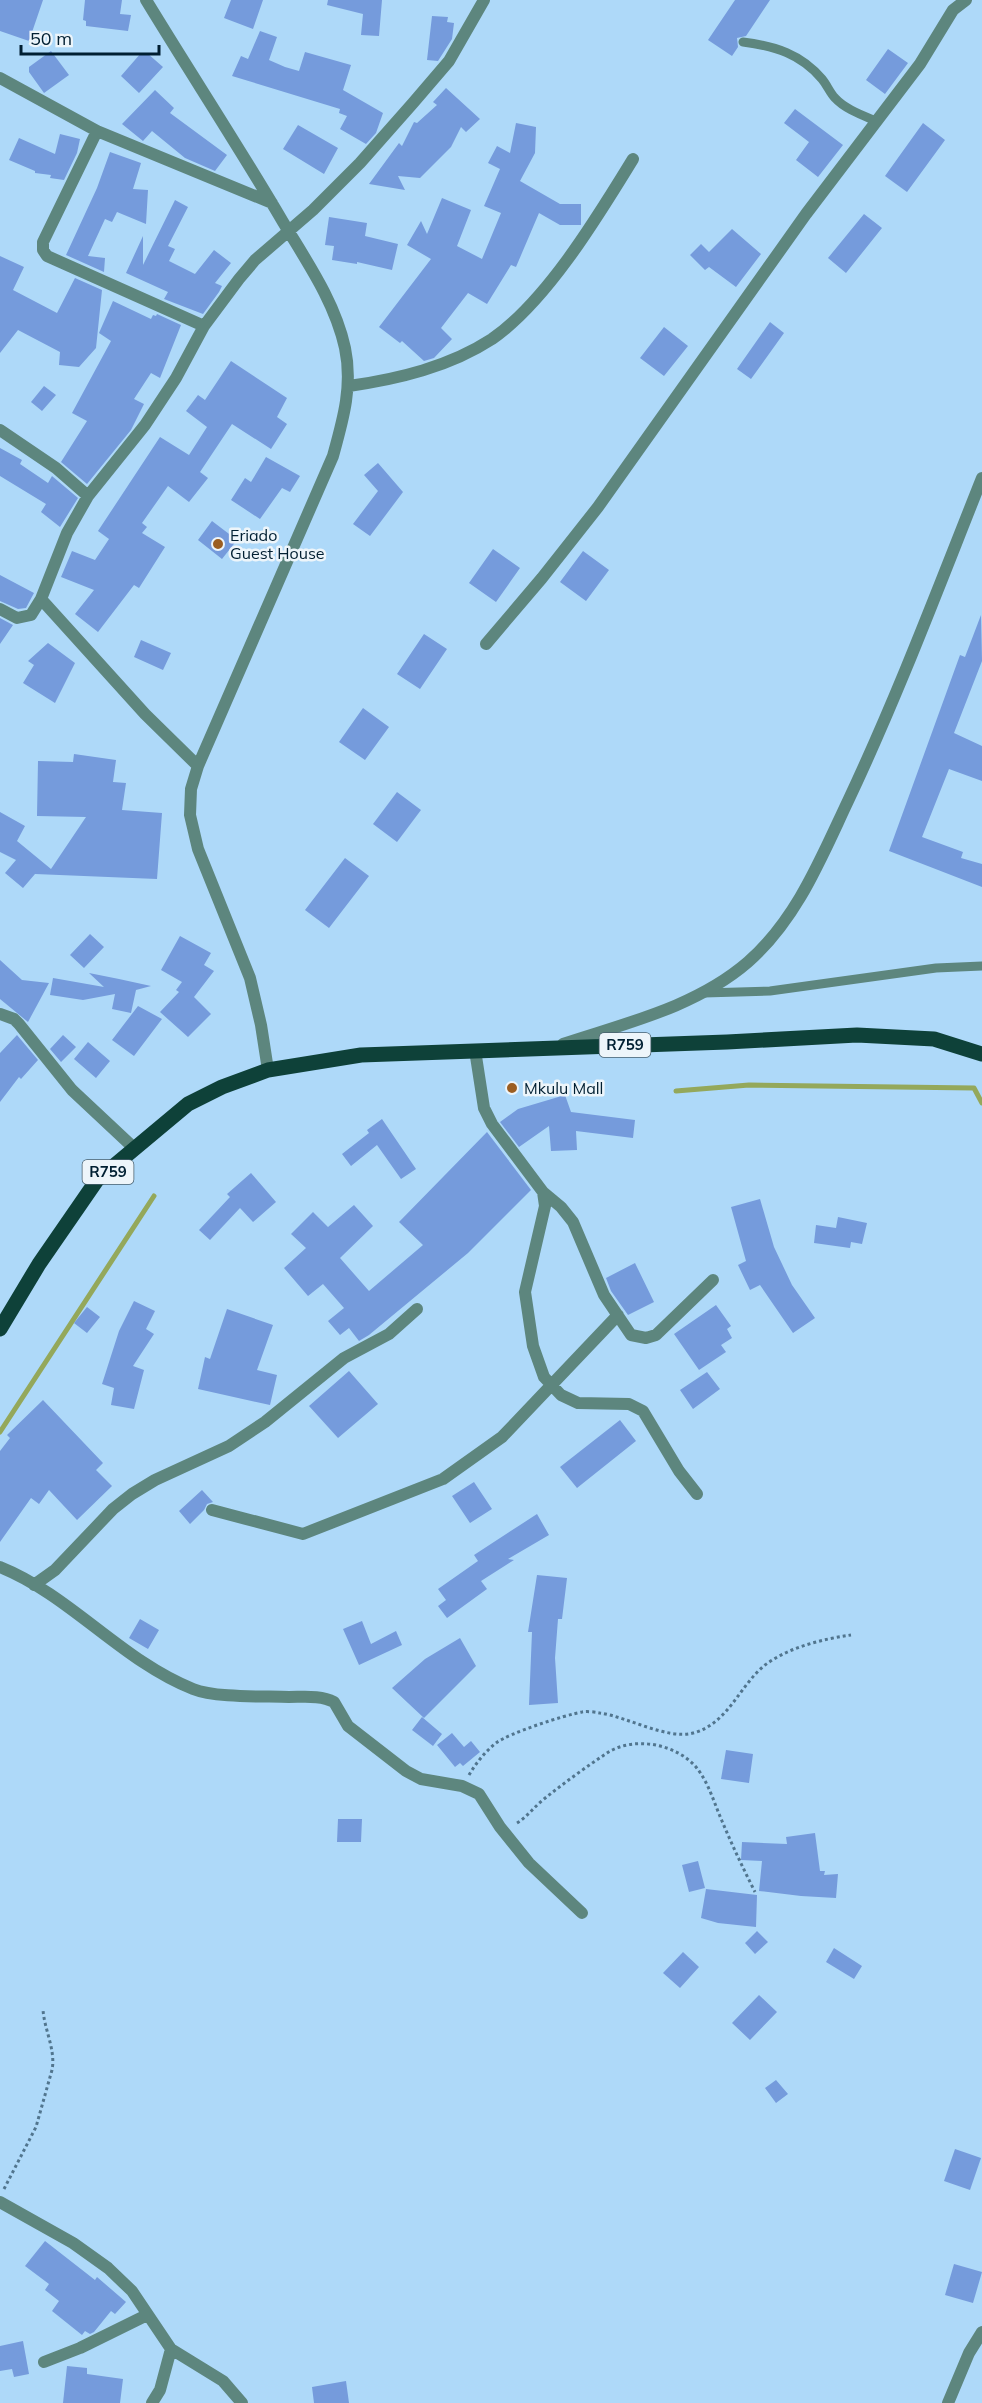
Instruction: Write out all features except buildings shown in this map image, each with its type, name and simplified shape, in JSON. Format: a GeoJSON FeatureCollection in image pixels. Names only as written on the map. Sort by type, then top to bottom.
{"type":"FeatureCollection","features":[{"type":"Feature","properties":{"kind":"main road","name":"R759"},"geometry":{"type":"LineString","coordinates":[[0,1329],[39,1264],[97,1180],[188,1104],[222,1087],[268,1070],[361,1055],[857,1035],[934,1039],[982,1053]]}},
{"type":"Feature","properties":{"kind":"street"},"geometry":{"type":"LineString","coordinates":[[146,0],[272,203],[334,310],[345,349],[349,386],[333,456],[198,766],[191,789],[190,815],[198,849],[250,978],[268,1070]]}},
{"type":"Feature","properties":{"kind":"street"},"geometry":{"type":"LineString","coordinates":[[0,609],[17,618],[31,615],[41,599],[67,532],[88,496],[146,425],[176,378],[204,326],[255,260],[289,232],[360,163],[449,61],[484,0]]}},
{"type":"Feature","properties":{"kind":"street"},"geometry":{"type":"LineString","coordinates":[[486,644],[598,507],[806,214],[920,64],[953,10],[966,0]]}},
{"type":"Feature","properties":{"kind":"street"},"geometry":{"type":"LineString","coordinates":[[0,78],[97,131],[272,203]]}},
{"type":"Feature","properties":{"kind":"street"},"geometry":{"type":"LineString","coordinates":[[97,131],[43,242],[43,250],[47,256],[204,326]]}},
{"type":"Feature","properties":{"kind":"street"},"geometry":{"type":"LineString","coordinates":[[349,386],[403,377],[430,368],[491,339],[514,321],[539,294],[588,230],[633,159]]}},
{"type":"Feature","properties":{"kind":"street"},"geometry":{"type":"LineString","coordinates":[[0,430],[56,468],[88,496]]}},
{"type":"Feature","properties":{"kind":"street"},"geometry":{"type":"LineString","coordinates":[[556,1047],[654,1013],[703,993],[748,962],[777,930],[802,897],[897,693],[982,478]]}},
{"type":"Feature","properties":{"kind":"street"},"geometry":{"type":"LineString","coordinates":[[41,599],[146,714],[198,766]]}},
{"type":"Feature","properties":{"kind":"street"},"geometry":{"type":"LineString","coordinates":[[0,1014],[14,1019],[19,1024],[72,1090],[135,1149]]}},
{"type":"Feature","properties":{"kind":"street"},"geometry":{"type":"LineString","coordinates":[[475,1050],[484,1108],[492,1124],[543,1192],[561,1207],[573,1222],[604,1295],[631,1335],[646,1338],[656,1335],[713,1280]]}},
{"type":"Feature","properties":{"kind":"street"},"geometry":{"type":"LineString","coordinates":[[543,1192],[545,1206],[525,1292],[526,1312],[538,1365],[544,1377],[561,1395],[578,1403],[629,1404],[643,1412],[679,1471],[697,1494]]}},
{"type":"Feature","properties":{"kind":"street"},"geometry":{"type":"LineString","coordinates":[[34,1585],[55,1570],[112,1509],[132,1494],[155,1480],[229,1446],[265,1422],[344,1358],[389,1334],[417,1309]]}},
{"type":"Feature","properties":{"kind":"street"},"geometry":{"type":"LineString","coordinates":[[212,1510],[303,1534],[443,1479],[502,1437],[618,1316]]}},
{"type":"Feature","properties":{"kind":"street"},"geometry":{"type":"LineString","coordinates":[[0,1567],[34,1585],[146,1663],[195,1690],[251,1696],[329,1699],[334,1702],[348,1726],[406,1771],[433,1783],[462,1786],[479,1794],[529,1863],[582,1913]]}},
{"type":"Feature","properties":{"kind":"street"},"geometry":{"type":"LineString","coordinates":[[0,2202],[74,2243],[108,2268],[132,2291],[171,2349],[218,2377],[242,2403]]}},
{"type":"Feature","properties":{"kind":"street"},"geometry":{"type":"LineString","coordinates":[[44,2362],[80,2348],[147,2315]]}},
{"type":"Feature","properties":{"kind":"street"},"geometry":{"type":"LineString","coordinates":[[948,2403],[969,2354],[982,2332]]}},
{"type":"Feature","properties":{"kind":"street"},"geometry":{"type":"LineString","coordinates":[[152,2403],[160,2390],[171,2349]]}},
{"type":"Feature","properties":{"kind":"lane"},"geometry":{"type":"LineString","coordinates":[[743,42],[765,45],[801,59],[824,81],[836,99],[855,112],[876,121]]}},
{"type":"Feature","properties":{"kind":"lane"},"geometry":{"type":"LineString","coordinates":[[703,993],[770,991],[936,968],[982,966]]}},
{"type":"Feature","properties":{"kind":"path"},"geometry":{"type":"LineString","coordinates":[[462,1786],[476,1763],[497,1742],[583,1712],[599,1712],[669,1733],[691,1734],[701,1731],[720,1719],[748,1683],[766,1665],[805,1646],[851,1635]]}},
{"type":"Feature","properties":{"kind":"path"},"geometry":{"type":"LineString","coordinates":[[501,1827],[514,1825],[524,1819],[536,1805],[609,1752],[621,1746],[638,1743],[654,1744],[670,1750],[694,1766],[714,1800],[755,1892]]}},
{"type":"Feature","properties":{"kind":"path"},"geometry":{"type":"LineString","coordinates":[[0,2196],[36,2127],[54,2063],[44,2025],[44,2009]]}},
{"type":"Feature","properties":{"kind":"waterway"},"geometry":{"type":"LineString","coordinates":[[676,1091],[749,1085],[974,1088],[982,1103]]}},
{"type":"Feature","properties":{"kind":"waterway"},"geometry":{"type":"LineString","coordinates":[[0,1432],[154,1196]]}},
{"type":"Feature","properties":{"kind":"place","name":"Eriado Guest House"},"geometry":{"type":"Point","coordinates":[218,544]}},
{"type":"Feature","properties":{"kind":"place","name":"Mkulu Mall"},"geometry":{"type":"Point","coordinates":[512,1088]}}]}
